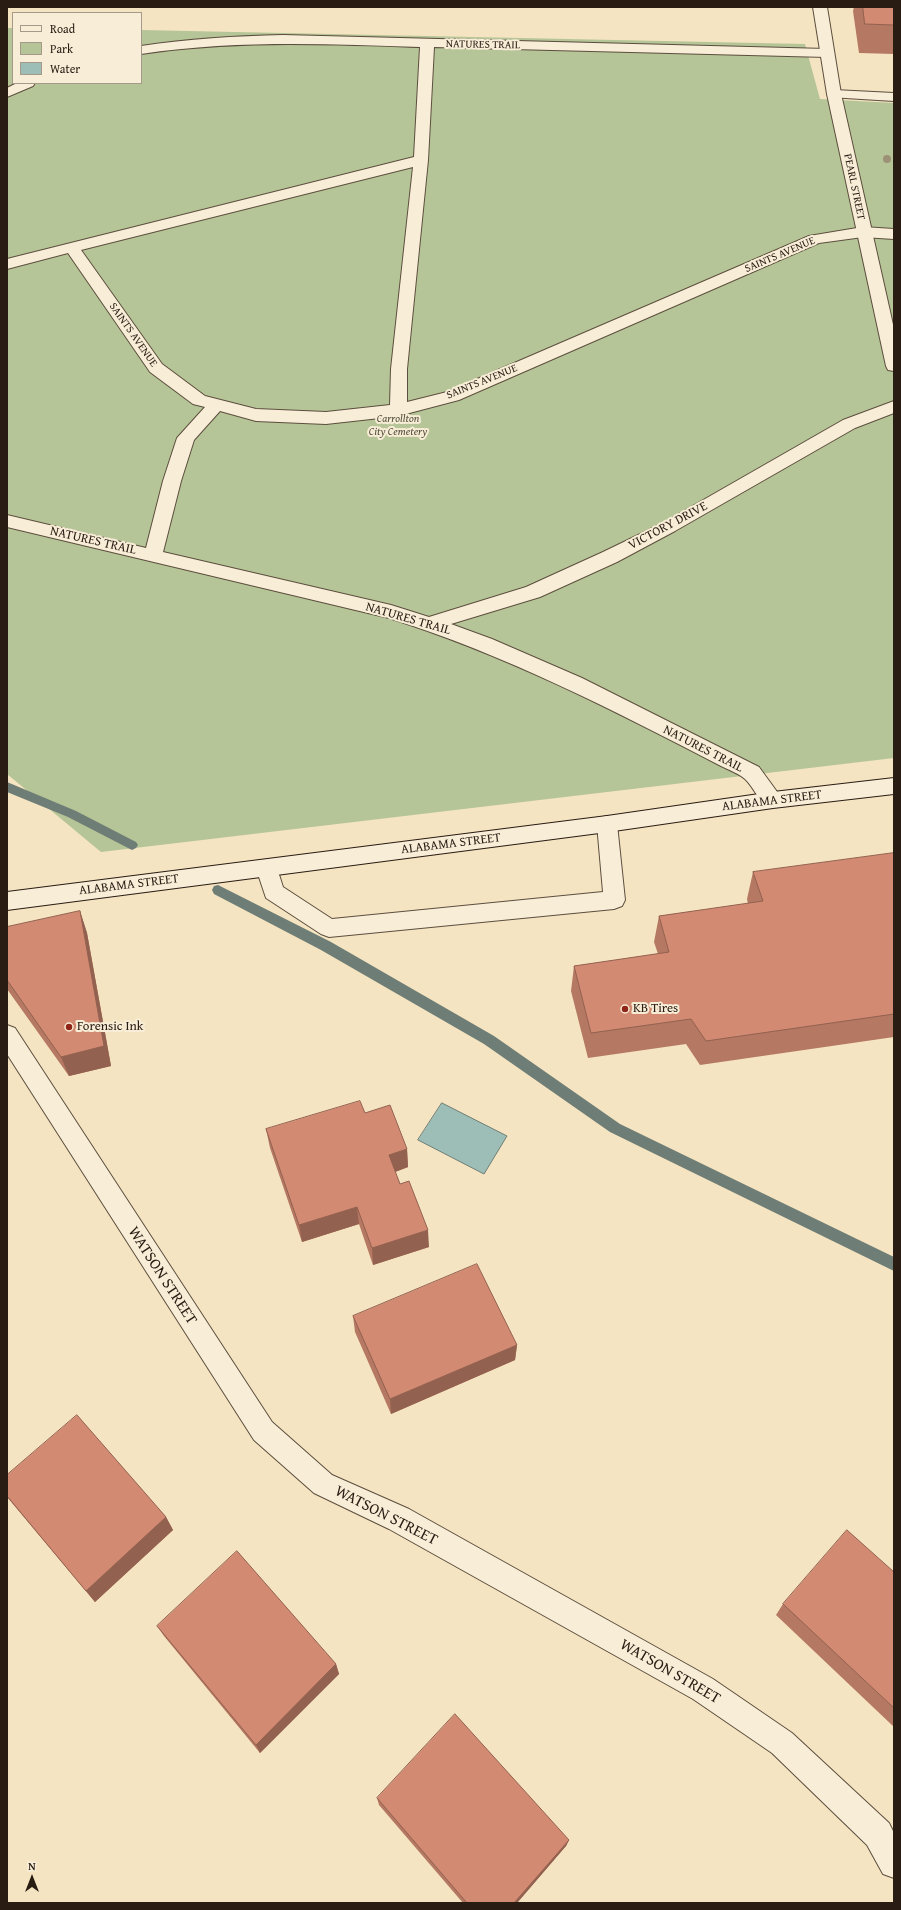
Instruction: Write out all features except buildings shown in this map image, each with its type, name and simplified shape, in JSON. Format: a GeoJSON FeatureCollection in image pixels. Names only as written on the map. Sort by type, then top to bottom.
{"type":"FeatureCollection","features":[{"type":"Feature","properties":{"kind":"street","name":"PEARL STREET"},"geometry":{"type":"LineString","coordinates":[[820,7],[834,94],[863,232],[894,366]]}},
{"type":"Feature","properties":{"kind":"street","name":"NATURES TRAIL"},"geometry":{"type":"LineString","coordinates":[[142,50],[169,45],[223,40],[427,43],[827,53]]}},
{"type":"Feature","properties":{"kind":"street"},"geometry":{"type":"LineString","coordinates":[[398,410],[399,369],[421,160],[427,43]]}},
{"type":"Feature","properties":{"kind":"street"},"geometry":{"type":"LineString","coordinates":[[7,93],[26,84]]}},
{"type":"Feature","properties":{"kind":"street"},"geometry":{"type":"LineString","coordinates":[[834,94],[894,97]]}},
{"type":"Feature","properties":{"kind":"street"},"geometry":{"type":"LineString","coordinates":[[7,264],[421,160]]}},
{"type":"Feature","properties":{"kind":"street","name":"SAINTS AVENUE"},"geometry":{"type":"LineString","coordinates":[[72,248],[156,368],[199,400],[256,415],[326,418],[398,410],[453,396],[815,239],[863,232],[894,234]]}},
{"type":"Feature","properties":{"kind":"street"},"geometry":{"type":"LineString","coordinates":[[153,556],[172,481],[186,438],[216,404]]}},
{"type":"Feature","properties":{"kind":"street","name":"VICTORY DRIVE"},"geometry":{"type":"LineString","coordinates":[[432,624],[533,592],[610,557],[669,527],[849,424],[894,407]]}},
{"type":"Feature","properties":{"kind":"street","name":"NATURES TRAIL"},"geometry":{"type":"LineString","coordinates":[[7,521],[392,612],[432,624],[545,668],[752,773],[773,800]]}},
{"type":"Feature","properties":{"kind":"street","name":"ALABAMA STREET"},"geometry":{"type":"LineString","coordinates":[[7,901],[606,824],[773,800],[894,786]]}},
{"type":"Feature","properties":{"kind":"street"},"geometry":{"type":"LineString","coordinates":[[267,868],[274,892],[329,928],[614,900],[606,824]]}},
{"type":"Feature","properties":{"kind":"street","name":"WATSON STREET"},"geometry":{"type":"LineString","coordinates":[[7,1035],[263,1431],[323,1484],[399,1519],[703,1689],[782,1743],[878,1834],[894,1864]]}},
{"type":"Feature","properties":{"kind":"green space","name":"Carrollton City Cemetery"},"geometry":{"type":"Polygon","coordinates":[[[7,28],[12,28],[12,84],[142,84],[142,30],[805,44],[820,99],[894,103],[894,758],[101,852],[7,774],[7,28]]]}},
{"type":"Feature","properties":{"kind":"water"},"geometry":{"type":"Polygon","coordinates":[[[442,1103],[507,1136],[484,1174],[418,1140],[442,1103]]]}},
{"type":"Feature","properties":{"kind":"waterway"},"geometry":{"type":"LineString","coordinates":[[7,787],[72,814],[132,845]]}},
{"type":"Feature","properties":{"kind":"waterway"},"geometry":{"type":"LineString","coordinates":[[218,890],[326,946],[489,1040],[615,1128],[894,1264]]}},
{"type":"Feature","properties":{"kind":"place","name":"KB Tires"},"geometry":{"type":"Point","coordinates":[625,1009]}},
{"type":"Feature","properties":{"kind":"place","name":"Forensic Ink"},"geometry":{"type":"Point","coordinates":[69,1027]}}]}
